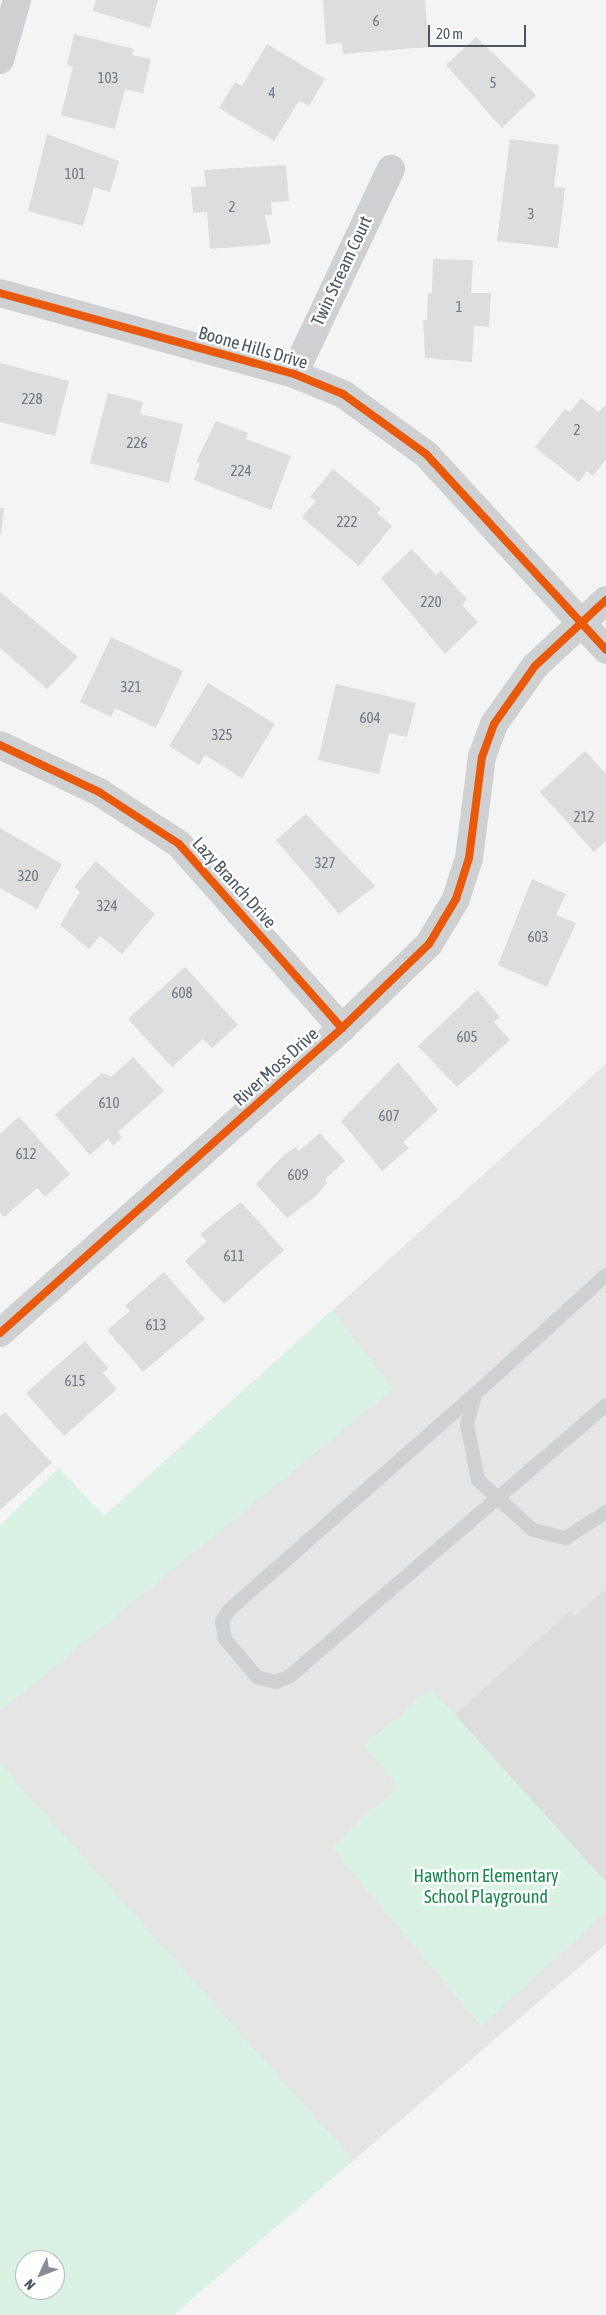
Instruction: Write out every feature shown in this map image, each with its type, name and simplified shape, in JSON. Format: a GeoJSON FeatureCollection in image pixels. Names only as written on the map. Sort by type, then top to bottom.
{"type":"FeatureCollection","features":[{"type":"Feature","properties":{"kind":"street"},"geometry":{"type":"LineString","coordinates":[[0,60],[17,0]]}},
{"type":"Feature","properties":{"kind":"street","name":"Twin Stream Court"},"geometry":{"type":"LineString","coordinates":[[294,374],[391,169]]}},
{"type":"Feature","properties":{"kind":"street","name":"Boone Hills Drive"},"geometry":{"type":"LineString","coordinates":[[0,293],[294,374],[343,394],[426,454],[606,650]]}},
{"type":"Feature","properties":{"kind":"street","name":"River Moss Drive"},"geometry":{"type":"LineString","coordinates":[[0,1333],[342,1028],[429,944],[451,907],[469,858],[482,757],[494,724],[535,666],[606,600]]}},
{"type":"Feature","properties":{"kind":"street","name":"Lazy Branch Drive"},"geometry":{"type":"LineString","coordinates":[[0,745],[99,792],[179,844],[342,1028]]}},
{"type":"Feature","properties":{"kind":"lane"},"geometry":{"type":"LineString","coordinates":[[606,1275],[475,1394],[229,1610],[222,1622],[224,1639],[257,1676],[276,1682],[290,1676],[606,1404]]}},
{"type":"Feature","properties":{"kind":"lane"},"geometry":{"type":"LineString","coordinates":[[475,1394],[467,1424],[470,1446],[478,1480],[494,1499],[534,1530],[566,1538],[606,1512]]}},
{"type":"Feature","properties":{"kind":"shaded area"},"geometry":{"type":"Polygon","coordinates":[[[606,1064],[606,1944],[173,2315],[0,2315],[0,1610],[606,1064]]]}},
{"type":"Feature","properties":{"kind":"green space"},"geometry":{"type":"Polygon","coordinates":[[[332,1310],[393,1389],[0,1711],[0,1525],[59,1468],[104,1516],[332,1310]]]}},
{"type":"Feature","properties":{"kind":"green space","name":"Hawthorn Elementary School Playground"},"geometry":{"type":"Polygon","coordinates":[[[431,1689],[606,1882],[606,1912],[481,2026],[331,1847],[399,1786],[363,1746],[431,1689]]]}},
{"type":"Feature","properties":{"kind":"green space"},"geometry":{"type":"Polygon","coordinates":[[[0,1764],[353,2160],[173,2315],[0,2315],[0,1764]]]}},
{"type":"Feature","properties":{"kind":"building"},"geometry":{"type":"Polygon","coordinates":[[[96,0],[158,0],[150,28],[93,11],[96,0]]]}},
{"type":"Feature","properties":{"kind":"building"},"geometry":{"type":"Polygon","coordinates":[[[323,0],[425,0],[429,47],[343,54],[342,43],[326,44],[323,0]]]}},
{"type":"Feature","properties":{"kind":"building"},"geometry":{"type":"Polygon","coordinates":[[[74,34],[134,49],[132,55],[151,59],[143,93],[125,89],[115,129],[61,115],[73,67],[67,65],[74,34]]]}},
{"type":"Feature","properties":{"kind":"building"},"geometry":{"type":"Polygon","coordinates":[[[476,37],[536,95],[502,128],[446,65],[476,37]]]}},
{"type":"Feature","properties":{"kind":"building"},"geometry":{"type":"Polygon","coordinates":[[[267,44],[325,79],[309,106],[299,101],[274,141],[219,108],[235,82],[242,86],[267,44]]]}},
{"type":"Feature","properties":{"kind":"building"},"geometry":{"type":"Polygon","coordinates":[[[47,134],[119,161],[110,192],[94,187],[83,226],[28,211],[47,134]]]}},
{"type":"Feature","properties":{"kind":"building"},"geometry":{"type":"Polygon","coordinates":[[[510,139],[559,145],[554,187],[565,188],[558,248],[497,241],[510,139]]]}},
{"type":"Feature","properties":{"kind":"building"},"geometry":{"type":"Polygon","coordinates":[[[286,165],[289,201],[271,202],[272,215],[265,215],[271,244],[210,249],[207,212],[193,213],[191,187],[206,186],[204,170],[286,165]]]}},
{"type":"Feature","properties":{"kind":"building"},"geometry":{"type":"Polygon","coordinates":[[[433,259],[473,260],[471,293],[491,293],[489,327],[474,326],[472,362],[425,358],[423,320],[427,320],[428,293],[432,293],[433,259]]]}},
{"type":"Feature","properties":{"kind":"building"},"geometry":{"type":"Polygon","coordinates":[[[0,363],[69,381],[55,436],[0,422],[0,363]]]}},
{"type":"Feature","properties":{"kind":"building"},"geometry":{"type":"Polygon","coordinates":[[[108,393],[143,402],[140,414],[183,424],[169,483],[90,463],[108,393]]]}},
{"type":"Feature","properties":{"kind":"building"},"geometry":{"type":"Polygon","coordinates":[[[581,398],[598,412],[606,405],[606,459],[593,476],[587,471],[579,482],[535,447],[565,409],[570,412],[581,398]]]}},
{"type":"Feature","properties":{"kind":"building"},"geometry":{"type":"Polygon","coordinates":[[[216,421],[248,433],[246,439],[291,456],[271,510],[194,480],[200,463],[196,462],[216,421]]]}},
{"type":"Feature","properties":{"kind":"building"},"geometry":{"type":"Polygon","coordinates":[[[333,469],[381,509],[377,513],[392,526],[359,566],[302,517],[316,501],[310,497],[333,469]]]}},
{"type":"Feature","properties":{"kind":"building"},"geometry":{"type":"Polygon","coordinates":[[[0,508],[4,508],[1,535],[0,535],[0,508]]]}},
{"type":"Feature","properties":{"kind":"building"},"geometry":{"type":"Polygon","coordinates":[[[412,549],[436,575],[441,571],[467,599],[462,605],[478,622],[445,654],[381,578],[412,549]]]}},
{"type":"Feature","properties":{"kind":"building"},"geometry":{"type":"Polygon","coordinates":[[[0,592],[78,657],[47,689],[0,648],[0,592]]]}},
{"type":"Feature","properties":{"kind":"building"},"geometry":{"type":"Polygon","coordinates":[[[111,637],[183,671],[156,728],[115,708],[111,717],[80,702],[111,637]]]}},
{"type":"Feature","properties":{"kind":"building"},"geometry":{"type":"Polygon","coordinates":[[[208,683],[275,724],[242,778],[205,755],[199,765],[169,746],[208,683]]]}},
{"type":"Feature","properties":{"kind":"building"},"geometry":{"type":"Polygon","coordinates":[[[336,684],[416,703],[407,737],[389,733],[379,774],[318,760],[336,684]]]}},
{"type":"Feature","properties":{"kind":"building"},"geometry":{"type":"Polygon","coordinates":[[[585,751],[606,774],[606,841],[594,852],[540,792],[585,751]]]}},
{"type":"Feature","properties":{"kind":"building"},"geometry":{"type":"Polygon","coordinates":[[[306,814],[375,886],[339,914],[276,840],[306,814]]]}},
{"type":"Feature","properties":{"kind":"building"},"geometry":{"type":"Polygon","coordinates":[[[0,828],[62,864],[37,909],[0,888],[0,828]]]}},
{"type":"Feature","properties":{"kind":"building"},"geometry":{"type":"Polygon","coordinates":[[[96,861],[155,914],[122,954],[100,936],[89,949],[60,925],[80,892],[74,887],[96,861]]]}},
{"type":"Feature","properties":{"kind":"building"},"geometry":{"type":"Polygon","coordinates":[[[532,879],[566,894],[556,915],[576,923],[547,987],[498,965],[532,879]]]}},
{"type":"Feature","properties":{"kind":"building"},"geometry":{"type":"Polygon","coordinates":[[[185,967],[238,1025],[212,1048],[203,1039],[172,1067],[128,1019],[185,967]]]}},
{"type":"Feature","properties":{"kind":"building"},"geometry":{"type":"Polygon","coordinates":[[[477,990],[500,1017],[494,1022],[510,1040],[457,1087],[418,1046],[477,990]]]}},
{"type":"Feature","properties":{"kind":"building"},"geometry":{"type":"Polygon","coordinates":[[[133,1057],[164,1091],[118,1132],[122,1137],[113,1146],[108,1139],[90,1155],[55,1115],[102,1073],[111,1077],[133,1057]]]}},
{"type":"Feature","properties":{"kind":"building"},"geometry":{"type":"Polygon","coordinates":[[[398,1062],[438,1110],[403,1142],[409,1148],[382,1171],[341,1121],[398,1062]]]}},
{"type":"Feature","properties":{"kind":"building"},"geometry":{"type":"Polygon","coordinates":[[[19,1117],[70,1174],[45,1197],[37,1188],[4,1217],[0,1213],[0,1134],[19,1117]]]}},
{"type":"Feature","properties":{"kind":"building"},"geometry":{"type":"Polygon","coordinates":[[[320,1133],[345,1161],[325,1179],[327,1183],[315,1197],[287,1218],[256,1184],[283,1156],[296,1147],[299,1151],[320,1133]]]}},
{"type":"Feature","properties":{"kind":"building"},"geometry":{"type":"Polygon","coordinates":[[[241,1202],[284,1250],[224,1304],[185,1261],[207,1241],[200,1234],[241,1202]]]}},
{"type":"Feature","properties":{"kind":"building"},"geometry":{"type":"Polygon","coordinates":[[[164,1272],[205,1319],[143,1372],[107,1330],[130,1311],[125,1306],[164,1272]]]}},
{"type":"Feature","properties":{"kind":"building"},"geometry":{"type":"Polygon","coordinates":[[[85,1341],[108,1368],[103,1373],[117,1389],[64,1436],[26,1393],[85,1341]]]}},
{"type":"Feature","properties":{"kind":"building"},"geometry":{"type":"Polygon","coordinates":[[[5,1412],[52,1463],[0,1510],[0,1416],[5,1412]]]}},
{"type":"Feature","properties":{"kind":"building"},"geometry":{"type":"Polygon","coordinates":[[[606,1589],[606,1882],[455,1715],[570,1611],[575,1616],[606,1589]]]}},
{"type":"Feature","properties":{"kind":"cycle path"},"geometry":{"type":"LineString","coordinates":[[0,293],[294,374],[343,394],[426,454],[606,650]]}},
{"type":"Feature","properties":{"kind":"cycle path"},"geometry":{"type":"LineString","coordinates":[[0,1333],[342,1028],[429,944],[456,899],[469,858],[482,757],[494,724],[535,666],[606,600]]}},
{"type":"Feature","properties":{"kind":"cycle path"},"geometry":{"type":"LineString","coordinates":[[0,745],[99,792],[179,844],[342,1028]]}}]}
